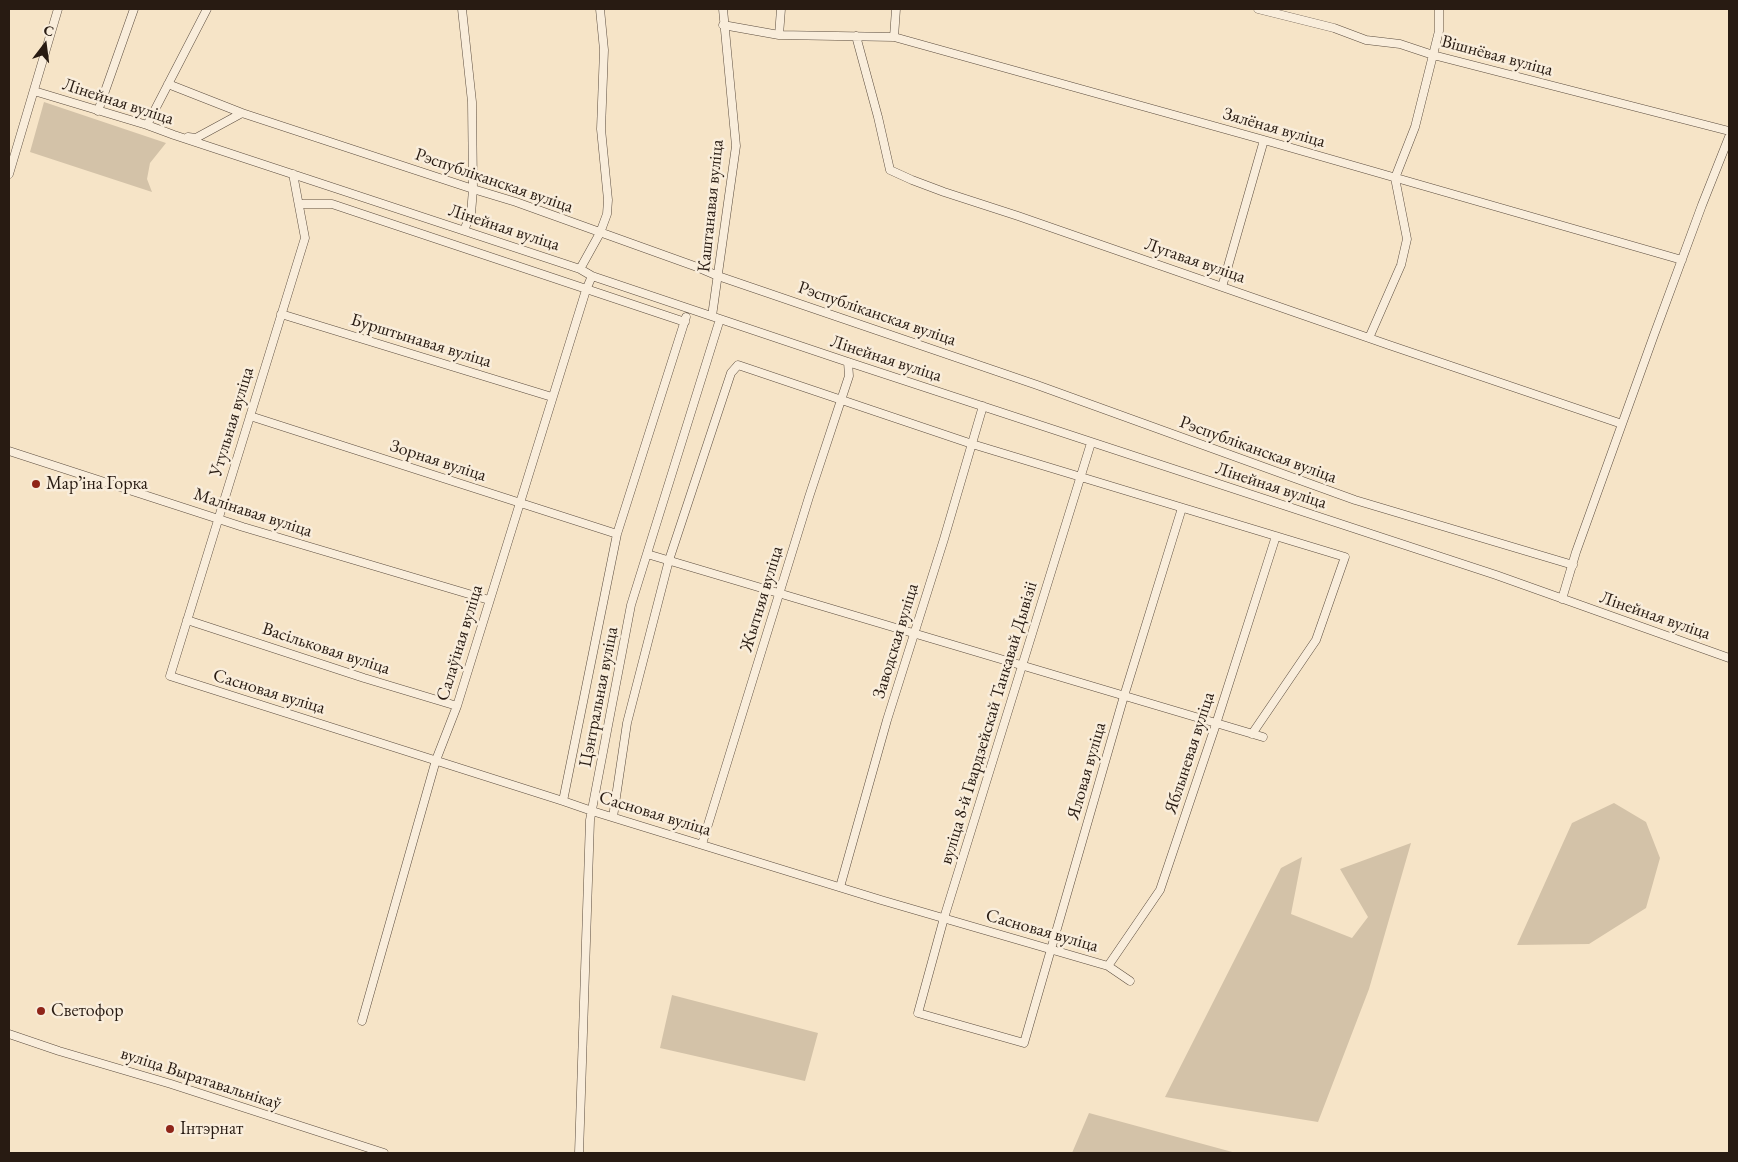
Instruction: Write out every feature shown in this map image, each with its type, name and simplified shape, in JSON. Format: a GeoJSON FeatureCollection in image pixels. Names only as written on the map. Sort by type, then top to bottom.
{"type":"FeatureCollection","features":[{"type":"Feature","properties":{"kind":"street"},"geometry":{"type":"LineString","coordinates":[[9,174],[58,9]]}},
{"type":"Feature","properties":{"kind":"street"},"geometry":{"type":"LineString","coordinates":[[98,111],[134,9]]}},
{"type":"Feature","properties":{"kind":"street"},"geometry":{"type":"LineString","coordinates":[[147,125],[207,9]]}},
{"type":"Feature","properties":{"kind":"street"},"geometry":{"type":"LineString","coordinates":[[462,9],[472,102],[473,189],[471,214],[464,230]]}},
{"type":"Feature","properties":{"kind":"street"},"geometry":{"type":"LineString","coordinates":[[580,269],[600,233],[607,214],[608,200],[601,129],[604,50],[600,9]]}},
{"type":"Feature","properties":{"kind":"street","name":"Каштанавая вуліца"},"geometry":{"type":"LineString","coordinates":[[716,317],[718,276],[736,146],[723,25],[723,9]]}},
{"type":"Feature","properties":{"kind":"street"},"geometry":{"type":"LineString","coordinates":[[779,35],[781,9]]}},
{"type":"Feature","properties":{"kind":"street"},"geometry":{"type":"LineString","coordinates":[[894,37],[896,9]]}},
{"type":"Feature","properties":{"kind":"street","name":"Вішнёвая вуліца"},"geometry":{"type":"LineString","coordinates":[[1258,9],[1334,28],[1366,40],[1400,44],[1729,131]]}},
{"type":"Feature","properties":{"kind":"street"},"geometry":{"type":"LineString","coordinates":[[1369,338],[1401,265],[1407,239],[1395,178],[1416,127],[1439,31],[1439,9]]}},
{"type":"Feature","properties":{"kind":"street","name":"Зялёная вуліца"},"geometry":{"type":"LineString","coordinates":[[723,25],[779,35],[894,37],[1264,140],[1682,260]]}},
{"type":"Feature","properties":{"kind":"street","name":"Лугавая вуліца"},"geometry":{"type":"LineString","coordinates":[[856,36],[890,170],[944,192],[1622,424]]}},
{"type":"Feature","properties":{"kind":"street","name":"Рэспубліканская вуліца"},"geometry":{"type":"LineString","coordinates":[[168,84],[242,113],[516,202],[718,276],[1037,385],[1354,500],[1573,565]]}},
{"type":"Feature","properties":{"kind":"street","name":"Лінейная вуліца"},"geometry":{"type":"LineString","coordinates":[[34,91],[147,125],[580,269],[592,276],[848,362],[1496,575],[1729,658]]}},
{"type":"Feature","properties":{"kind":"street"},"geometry":{"type":"LineString","coordinates":[[174,135],[196,138],[242,113]]}},
{"type":"Feature","properties":{"kind":"street"},"geometry":{"type":"LineString","coordinates":[[1562,599],[1576,552],[1622,424],[1729,138]]}},
{"type":"Feature","properties":{"kind":"street"},"geometry":{"type":"LineString","coordinates":[[1222,287],[1264,140]]}},
{"type":"Feature","properties":{"kind":"street","name":"Утульная вуліца"},"geometry":{"type":"LineString","coordinates":[[170,676],[305,238],[293,174]]}},
{"type":"Feature","properties":{"kind":"street","name":"Лінейная вуліца"},"geometry":{"type":"LineString","coordinates":[[299,204],[332,204],[586,290],[686,320]]}},
{"type":"Feature","properties":{"kind":"street","name":"Салаўіная вуліца"},"geometry":{"type":"LineString","coordinates":[[362,1022],[436,760],[457,706],[488,600],[592,276]]}},
{"type":"Feature","properties":{"kind":"street","name":"Бурштынавая вуліца"},"geometry":{"type":"LineString","coordinates":[[281,314],[552,397]]}},
{"type":"Feature","properties":{"kind":"street","name":"Цэнтральная вуліца"},"geometry":{"type":"LineString","coordinates":[[579,1153],[590,820],[631,605],[716,317]]}},
{"type":"Feature","properties":{"kind":"street","name":"Цэнтральная вуліца"},"geometry":{"type":"LineString","coordinates":[[564,800],[617,534],[686,320]]}},
{"type":"Feature","properties":{"kind":"street","name":"Жытняя вуліца"},"geometry":{"type":"LineString","coordinates":[[702,844],[809,497],[849,376],[848,362]]}},
{"type":"Feature","properties":{"kind":"street"},"geometry":{"type":"LineString","coordinates":[[613,817],[627,723],[669,560],[731,372],[738,365],[972,444],[1345,557],[1316,640],[1252,734]]}},
{"type":"Feature","properties":{"kind":"street","name":"Заводская вуліца"},"geometry":{"type":"LineString","coordinates":[[840,887],[884,729],[983,406]]}},
{"type":"Feature","properties":{"kind":"street","name":"Зорная вуліца"},"geometry":{"type":"LineString","coordinates":[[250,416],[617,534]]}},
{"type":"Feature","properties":{"kind":"street","name":"вуліца 8-й Гвардзейскай Танкавай Дывізіі"},"geometry":{"type":"LineString","coordinates":[[1024,1043],[918,1013],[944,918],[1091,443]]}},
{"type":"Feature","properties":{"kind":"street","name":"Малінавая вуліца"},"geometry":{"type":"LineString","coordinates":[[9,451],[218,519],[488,600]]}},
{"type":"Feature","properties":{"kind":"street","name":"Яловая вуліца"},"geometry":{"type":"LineString","coordinates":[[1024,1043],[1124,696],[1182,508]]}},
{"type":"Feature","properties":{"kind":"street","name":"Яблыневая вуліца"},"geometry":{"type":"LineString","coordinates":[[1108,966],[1160,890],[1216,724],[1276,536]]}},
{"type":"Feature","properties":{"kind":"street"},"geometry":{"type":"LineString","coordinates":[[647,554],[1263,738]]}},
{"type":"Feature","properties":{"kind":"street","name":"Васільковая вуліца"},"geometry":{"type":"LineString","coordinates":[[187,620],[364,678],[457,706]]}},
{"type":"Feature","properties":{"kind":"street","name":"Сасновая вуліца"},"geometry":{"type":"LineString","coordinates":[[170,676],[564,800],[592,811],[1108,966],[1130,981]]}},
{"type":"Feature","properties":{"kind":"street","name":"вуліца Выратавальнікаў"},"geometry":{"type":"LineString","coordinates":[[9,1034],[384,1153]]}},
{"type":"Feature","properties":{"kind":"shaded area"},"geometry":{"type":"Polygon","coordinates":[[[44,102],[166,143],[150,163],[147,179],[152,192],[30,152],[44,102]]]}},
{"type":"Feature","properties":{"kind":"shaded area"},"geometry":{"type":"Polygon","coordinates":[[[1614,803],[1646,822],[1660,858],[1646,908],[1589,944],[1517,945],[1572,823],[1614,803]]]}},
{"type":"Feature","properties":{"kind":"shaded area"},"geometry":{"type":"Polygon","coordinates":[[[1411,843],[1369,989],[1318,1122],[1165,1097],[1281,868],[1302,857],[1291,914],[1352,938],[1368,917],[1340,869],[1411,843]]]}},
{"type":"Feature","properties":{"kind":"shaded area"},"geometry":{"type":"Polygon","coordinates":[[[672,995],[818,1033],[805,1081],[660,1048],[672,995]]]}},
{"type":"Feature","properties":{"kind":"shaded area"},"geometry":{"type":"Polygon","coordinates":[[[1089,1113],[1236,1153],[1072,1153],[1089,1113]]]}},
{"type":"Feature","properties":{"kind":"place","name":"Марʼіна Горка"},"geometry":{"type":"Point","coordinates":[36,484]}},
{"type":"Feature","properties":{"kind":"place","name":"Светофор"},"geometry":{"type":"Point","coordinates":[41,1011]}},
{"type":"Feature","properties":{"kind":"place","name":"Інтэрнат"},"geometry":{"type":"Point","coordinates":[170,1129]}}]}
